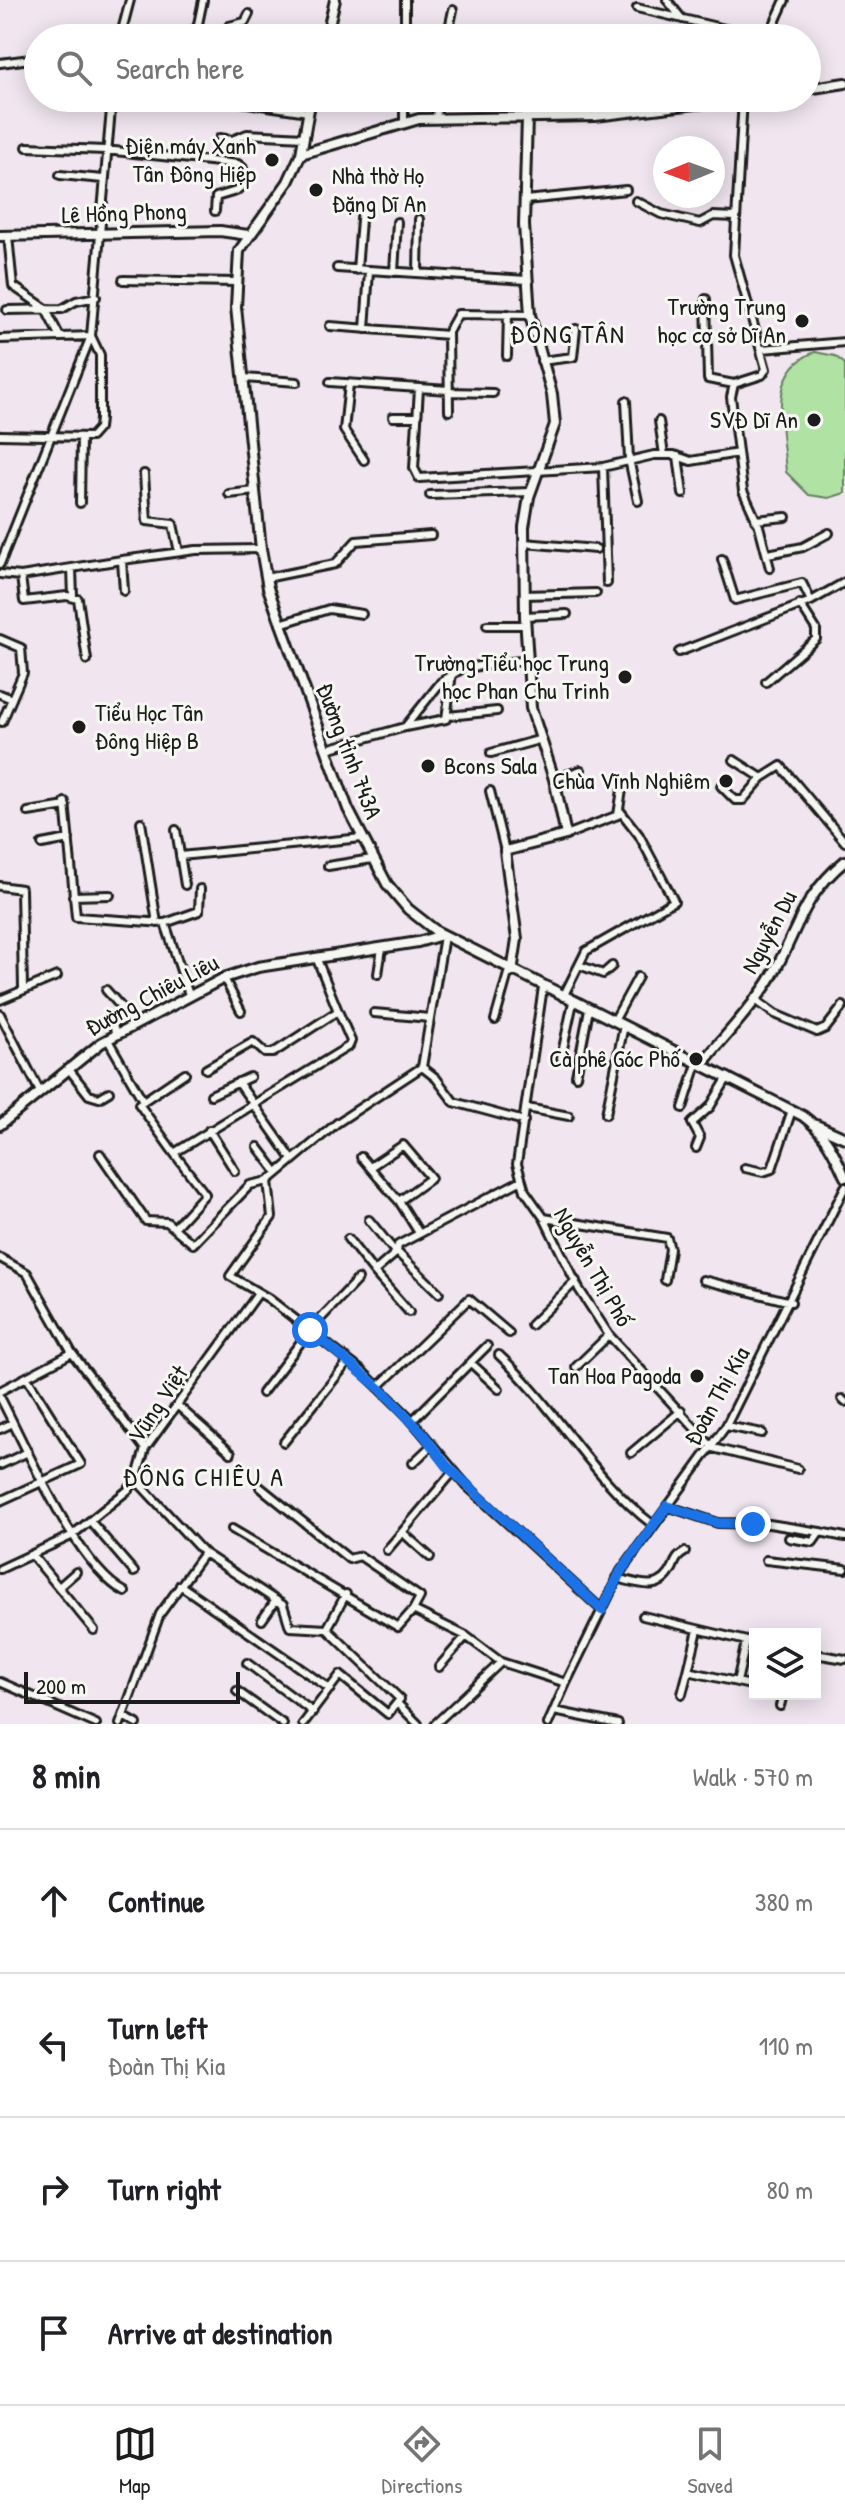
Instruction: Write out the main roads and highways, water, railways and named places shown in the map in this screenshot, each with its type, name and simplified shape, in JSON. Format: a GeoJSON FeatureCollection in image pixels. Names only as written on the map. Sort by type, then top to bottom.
{"type":"FeatureCollection","features":[{"type":"Feature","properties":{"kind":"main road"},"geometry":{"type":"LineString","coordinates":[[329,24],[335,0]]}},
{"type":"Feature","properties":{"kind":"main road"},"geometry":{"type":"LineString","coordinates":[[821,87],[845,83]]}},
{"type":"Feature","properties":{"kind":"main road","name":"Đường tỉnh 743A"},"geometry":{"type":"LineString","coordinates":[[308,112],[301,154],[288,182],[239,251],[236,282],[244,378],[266,578],[327,749],[372,859],[395,894],[443,936],[700,1062],[815,1124],[845,1177]]}},
{"type":"Feature","properties":{"kind":"main road"},"geometry":{"type":"LineString","coordinates":[[301,154],[404,124],[436,118],[595,116],[633,112]]}},
{"type":"Feature","properties":{"kind":"main road"},"geometry":{"type":"LineString","coordinates":[[510,971],[517,939],[505,851],[566,835],[554,779],[531,708],[525,621],[524,543],[531,492],[555,424],[552,394],[530,315],[525,200],[527,117]]}},
{"type":"Feature","properties":{"kind":"main road","name":"Lê Hồng Phong"},"geometry":{"type":"LineString","coordinates":[[4,236],[220,231],[248,235]]}},
{"type":"Feature","properties":{"kind":"main road","name":"Nguyễn Du"},"geometry":{"type":"LineString","coordinates":[[700,1062],[772,975],[807,901],[820,883],[845,861]]}},
{"type":"Feature","properties":{"kind":"main road","name":"Đường Chiêu Liêu"},"geometry":{"type":"LineString","coordinates":[[0,1125],[67,1067],[112,1038],[224,978],[248,969],[443,936]]}},
{"type":"Feature","properties":{"kind":"main road"},"geometry":{"type":"LineString","coordinates":[[815,1124],[845,1138]]}},
{"type":"Feature","properties":{"kind":"place","name":"Điện máy Xanh Tân Đông Hiệp"},"geometry":{"type":"Point","coordinates":[272,160]}},
{"type":"Feature","properties":{"kind":"place","name":"Nhà thờ Họ Đặng Dĩ An"},"geometry":{"type":"Point","coordinates":[316,190]}},
{"type":"Feature","properties":{"kind":"place","name":"Trường Trung học cơ sở Dĩ An"},"geometry":{"type":"Point","coordinates":[802,321]}},
{"type":"Feature","properties":{"kind":"place","name":"SVĐ Dĩ An"},"geometry":{"type":"Point","coordinates":[814,420]}},
{"type":"Feature","properties":{"kind":"place","name":"Trường Tiểu học Trung học Phan Chu Trinh"},"geometry":{"type":"Point","coordinates":[625,677]}},
{"type":"Feature","properties":{"kind":"place","name":"Tiểu Học Tân Đông Hiệp B"},"geometry":{"type":"Point","coordinates":[79,727]}},
{"type":"Feature","properties":{"kind":"place","name":"Bcons Sala"},"geometry":{"type":"Point","coordinates":[428,766]}},
{"type":"Feature","properties":{"kind":"place","name":"Chùa Vĩnh Nghiêm"},"geometry":{"type":"Point","coordinates":[726,781]}},
{"type":"Feature","properties":{"kind":"place","name":"Cà phê Góc Phố"},"geometry":{"type":"Point","coordinates":[696,1059]}},
{"type":"Feature","properties":{"kind":"place","name":"Tan Hoa Pagoda"},"geometry":{"type":"Point","coordinates":[697,1376]}},
{"type":"Feature","properties":{"kind":"district","name":"ĐÔNG TÂN"},"geometry":{"type":"Point","coordinates":[568,334]}},
{"type":"Feature","properties":{"kind":"district","name":"ĐÔNG CHIÊU A"},"geometry":{"type":"Point","coordinates":[204,1477]}}]}
